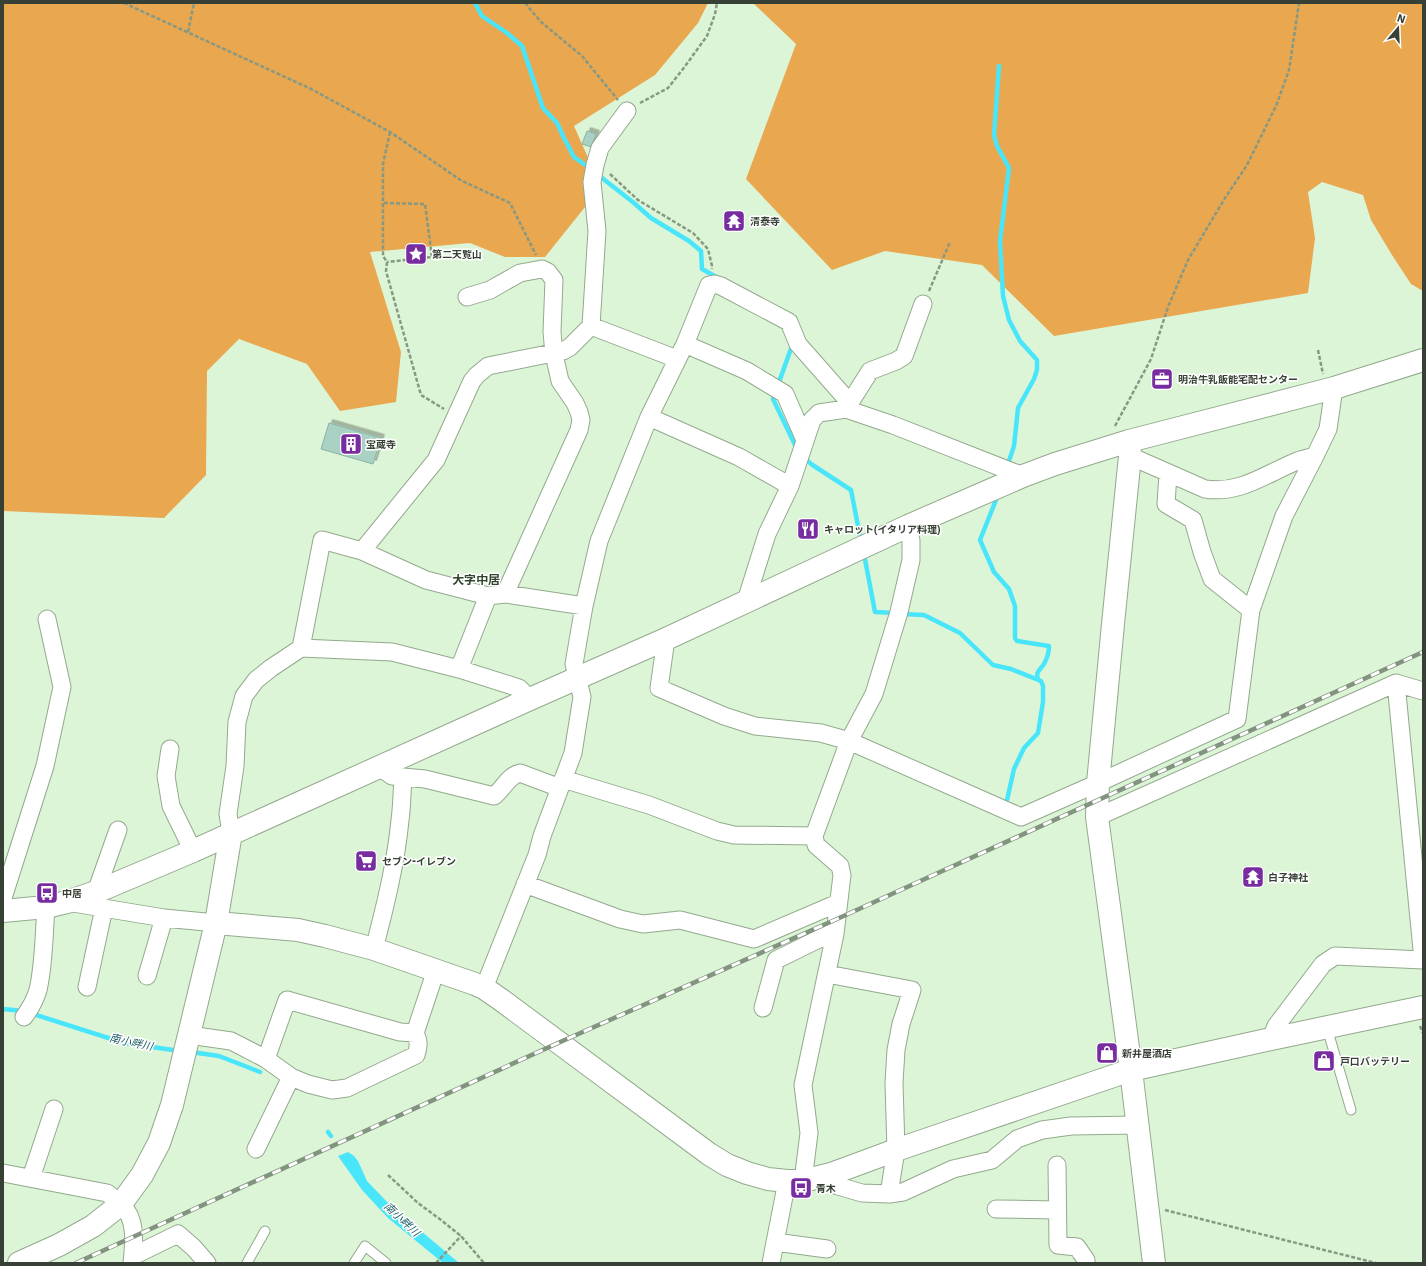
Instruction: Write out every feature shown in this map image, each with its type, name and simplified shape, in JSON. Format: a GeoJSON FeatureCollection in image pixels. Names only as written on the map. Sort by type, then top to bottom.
{"type":"FeatureCollection","features":[{"type":"Feature","properties":{"kind":"street"},"geometry":{"type":"LineString","coordinates":[[362,551],[436,460],[472,381],[483,369],[488,366],[563,352],[591,326],[598,230],[592,182],[600,148],[627,111]]}},
{"type":"Feature","properties":{"kind":"street"},"geometry":{"type":"LineString","coordinates":[[467,297],[490,290],[520,273],[542,269],[548,272],[554,280],[552,332],[554,354],[560,381],[575,403],[581,420],[579,430],[505,594]]}},
{"type":"Feature","properties":{"kind":"street"},"geometry":{"type":"LineString","coordinates":[[484,988],[525,884],[573,753],[582,697],[574,664],[584,606],[599,541],[649,417],[685,344],[709,285],[714,284],[721,286],[789,322],[798,344],[848,406],[1023,476]]}},
{"type":"Feature","properties":{"kind":"street"},"geometry":{"type":"LineString","coordinates":[[746,602],[767,534],[790,486],[812,420],[819,413],[848,406],[870,371],[896,361],[904,356],[923,304]]}},
{"type":"Feature","properties":{"kind":"street"},"geometry":{"type":"LineString","coordinates":[[591,326],[677,359]]}},
{"type":"Feature","properties":{"kind":"street"},"geometry":{"type":"LineString","coordinates":[[685,344],[747,371],[785,394],[805,440]]}},
{"type":"Feature","properties":{"kind":"street"},"geometry":{"type":"LineString","coordinates":[[100,900],[231,833],[530,698],[666,639],[908,526],[1023,476],[1055,464],[1124,448],[1330,389],[1423,360]]}},
{"type":"Feature","properties":{"kind":"street"},"geometry":{"type":"LineString","coordinates":[[666,639],[658,688],[724,716],[755,726],[821,733],[849,741],[1021,817],[1098,784],[1237,719],[1251,610],[1284,516],[1316,456],[1328,429],[1330,389]]}},
{"type":"Feature","properties":{"kind":"street"},"geometry":{"type":"LineString","coordinates":[[649,417],[739,457],[790,486]]}},
{"type":"Feature","properties":{"kind":"street"},"geometry":{"type":"LineString","coordinates":[[1124,448],[1168,474],[1205,489],[1217,491],[1243,486],[1296,461],[1316,456]]}},
{"type":"Feature","properties":{"kind":"street"},"geometry":{"type":"LineString","coordinates":[[1124,448],[1113,624],[1098,784],[1097,817],[1131,1070],[1154,1263]]}},
{"type":"Feature","properties":{"kind":"street"},"geometry":{"type":"LineString","coordinates":[[1168,474],[1166,504],[1193,520],[1202,552],[1212,579],[1251,610]]}},
{"type":"Feature","properties":{"kind":"street"},"geometry":{"type":"LineString","coordinates":[[771,1263],[775,1242],[803,1180],[809,1133],[803,1086],[835,931],[842,875],[840,866],[816,845],[814,836],[849,741],[874,694],[899,612],[911,560],[911,540],[908,526]]}},
{"type":"Feature","properties":{"kind":"street"},"geometry":{"type":"LineString","coordinates":[[301,648],[322,540],[362,551],[426,580],[488,596],[505,594],[584,606]]}},
{"type":"Feature","properties":{"kind":"street"},"geometry":{"type":"LineString","coordinates":[[458,669],[488,596]]}},
{"type":"Feature","properties":{"kind":"street"},"geometry":{"type":"LineString","coordinates":[[3,898],[45,766],[62,687],[47,619]]}},
{"type":"Feature","properties":{"kind":"street"},"geometry":{"type":"LineString","coordinates":[[18,1263],[59,1245],[93,1226],[121,1204],[142,1175],[159,1143],[172,1105],[216,923],[231,833],[228,814],[235,766],[238,722],[244,696],[256,680],[301,648],[392,652],[458,669],[519,688],[530,698]]}},
{"type":"Feature","properties":{"kind":"street"},"geometry":{"type":"LineString","coordinates":[[1097,817],[1396,683],[1423,691]]}},
{"type":"Feature","properties":{"kind":"street"},"geometry":{"type":"LineString","coordinates":[[1271,1039],[1276,1026],[1323,964],[1334,956],[1423,960],[1396,683]]}},
{"type":"Feature","properties":{"kind":"street"},"geometry":{"type":"LineString","coordinates":[[170,749],[166,776],[171,806],[194,851]]}},
{"type":"Feature","properties":{"kind":"street"},"geometry":{"type":"LineString","coordinates":[[379,767],[392,776],[424,779],[494,796],[514,774],[520,773],[649,805],[734,835],[814,836]]}},
{"type":"Feature","properties":{"kind":"street"},"geometry":{"type":"LineString","coordinates":[[374,949],[384,910],[400,821],[403,777]]}},
{"type":"Feature","properties":{"kind":"street"},"geometry":{"type":"LineString","coordinates":[[87,988],[100,900],[118,830]]}},
{"type":"Feature","properties":{"kind":"street"},"geometry":{"type":"LineString","coordinates":[[525,884],[620,919],[643,924],[680,920],[754,939],[838,903]]}},
{"type":"Feature","properties":{"kind":"street"},"geometry":{"type":"LineString","coordinates":[[3,912],[46,907],[67,902],[100,900],[164,918],[298,930],[374,949],[436,970],[484,988],[708,1154],[727,1165],[768,1179],[803,1180],[838,1186],[862,1193],[889,1194],[903,1192],[953,1169],[992,1160],[1017,1139],[1042,1130],[1071,1126],[1138,1125]]}},
{"type":"Feature","properties":{"kind":"street"},"geometry":{"type":"LineString","coordinates":[[28,1012],[38,991],[46,907]]}},
{"type":"Feature","properties":{"kind":"street"},"geometry":{"type":"LineString","coordinates":[[147,976],[164,918]]}},
{"type":"Feature","properties":{"kind":"street"},"geometry":{"type":"LineString","coordinates":[[763,1008],[776,960],[835,931]]}},
{"type":"Feature","properties":{"kind":"street"},"geometry":{"type":"LineString","coordinates":[[186,1048],[231,1042],[266,1059],[291,1077],[308,1084],[332,1090],[347,1088],[416,1055],[418,1039],[415,1033],[436,970]]}},
{"type":"Feature","properties":{"kind":"street"},"geometry":{"type":"LineString","coordinates":[[827,974],[912,990],[901,1024],[896,1050],[894,1083],[896,1150],[889,1194]]}},
{"type":"Feature","properties":{"kind":"street"},"geometry":{"type":"LineString","coordinates":[[266,1059],[287,1000],[400,1032],[415,1033]]}},
{"type":"Feature","properties":{"kind":"street"},"geometry":{"type":"LineString","coordinates":[[803,1180],[831,1174],[896,1150],[1131,1070],[1271,1039],[1423,1008]]}},
{"type":"Feature","properties":{"kind":"street"},"geometry":{"type":"LineString","coordinates":[[256,1149],[291,1077]]}},
{"type":"Feature","properties":{"kind":"street"},"geometry":{"type":"LineString","coordinates":[[31,1178],[54,1109]]}},
{"type":"Feature","properties":{"kind":"street"},"geometry":{"type":"LineString","coordinates":[[1056,1165],[1058,1245],[1077,1247],[1086,1260],[1086,1263]]}},
{"type":"Feature","properties":{"kind":"street"},"geometry":{"type":"LineString","coordinates":[[3,1173],[107,1193],[121,1204],[131,1218],[133,1236],[132,1260]]}},
{"type":"Feature","properties":{"kind":"street"},"geometry":{"type":"LineString","coordinates":[[996,1209],[1057,1210]]}},
{"type":"Feature","properties":{"kind":"street"},"geometry":{"type":"LineString","coordinates":[[132,1260],[178,1234],[194,1248],[207,1263]]}},
{"type":"Feature","properties":{"kind":"street"},"geometry":{"type":"LineString","coordinates":[[775,1242],[828,1249]]}},
{"type":"Feature","properties":{"kind":"lane"},"geometry":{"type":"LineString","coordinates":[[1328,1028],[1351,1110]]}},
{"type":"Feature","properties":{"kind":"lane"},"geometry":{"type":"LineString","coordinates":[[247,1263],[265,1231]]}},
{"type":"Feature","properties":{"kind":"lane"},"geometry":{"type":"LineString","coordinates":[[354,1263],[365,1246],[386,1263]]}},
{"type":"Feature","properties":{"kind":"path"},"geometry":{"type":"LineString","coordinates":[[124,3],[311,89],[390,132],[462,181],[510,203],[542,269]]}},
{"type":"Feature","properties":{"kind":"path"},"geometry":{"type":"LineString","coordinates":[[188,32],[194,3]]}},
{"type":"Feature","properties":{"kind":"path"},"geometry":{"type":"LineString","coordinates":[[525,3],[541,22],[582,56],[627,111],[668,88],[707,36],[718,3]]}},
{"type":"Feature","properties":{"kind":"path"},"geometry":{"type":"LineString","coordinates":[[1124,448],[1111,433],[1151,359],[1168,307],[1188,260],[1246,165],[1276,106],[1289,70],[1299,3]]}},
{"type":"Feature","properties":{"kind":"path"},"geometry":{"type":"LineString","coordinates":[[390,132],[383,164],[383,256],[387,262],[386,271],[421,395],[456,416]]}},
{"type":"Feature","properties":{"kind":"path"},"geometry":{"type":"LineString","coordinates":[[596,161],[638,200],[693,233],[708,249],[712,266],[709,285]]}},
{"type":"Feature","properties":{"kind":"path"},"geometry":{"type":"LineString","coordinates":[[384,203],[425,204],[432,257],[387,262]]}},
{"type":"Feature","properties":{"kind":"path"},"geometry":{"type":"LineString","coordinates":[[923,304],[950,242]]}},
{"type":"Feature","properties":{"kind":"path"},"geometry":{"type":"LineString","coordinates":[[1318,350],[1330,389]]}},
{"type":"Feature","properties":{"kind":"path"},"geometry":{"type":"LineString","coordinates":[[388,1176],[418,1203],[441,1220],[484,1263]]}},
{"type":"Feature","properties":{"kind":"path"},"geometry":{"type":"LineString","coordinates":[[1147,1206],[1376,1263]]}},
{"type":"Feature","properties":{"kind":"path"},"geometry":{"type":"LineString","coordinates":[[436,1263],[460,1238]]}},
{"type":"Feature","properties":{"kind":"shaded area"},"geometry":{"type":"Polygon","coordinates":[[[3,3],[708,3],[698,23],[655,75],[574,126],[601,187],[545,257],[505,257],[470,243],[370,252],[401,352],[396,402],[340,411],[307,364],[239,339],[207,371],[206,475],[164,518],[3,511],[3,3]]]}},
{"type":"Feature","properties":{"kind":"shaded area"},"geometry":{"type":"Polygon","coordinates":[[[753,3],[1423,3],[1423,291],[1411,284],[1392,255],[1371,220],[1363,195],[1322,182],[1308,192],[1315,238],[1308,293],[1054,336],[982,265],[885,251],[832,270],[746,179],[796,44],[753,3]]]}},
{"type":"Feature","properties":{"kind":"water"},"geometry":{"type":"Polygon","coordinates":[[[348,1152],[358,1161],[367,1181],[389,1204],[459,1263],[443,1263],[388,1218],[362,1190],[338,1156],[348,1152]]]}},
{"type":"Feature","properties":{"kind":"building"},"geometry":{"type":"Polygon","coordinates":[[[587,131],[596,134],[591,147],[582,144],[587,131]]]}},
{"type":"Feature","properties":{"kind":"building","name":"宝蔵寺"},"geometry":{"type":"Polygon","coordinates":[[[329,423],[381,438],[373,464],[321,449],[329,423]]]}},
{"type":"Feature","properties":{"kind":"waterway"},"geometry":{"type":"LineString","coordinates":[[475,3],[482,16],[507,33],[522,46],[543,108],[557,123],[574,157],[591,169]]}},
{"type":"Feature","properties":{"kind":"waterway"},"geometry":{"type":"LineString","coordinates":[[999,66],[994,135],[997,146],[1009,168],[1000,241],[1003,296],[1009,320],[1020,341],[1037,360],[1037,370],[1034,379],[1018,408],[1014,446],[1007,467]]}},
{"type":"Feature","properties":{"kind":"waterway"},"geometry":{"type":"LineString","coordinates":[[597,174],[651,218],[689,241],[701,251],[702,269],[720,279]]}},
{"type":"Feature","properties":{"kind":"waterway"},"geometry":{"type":"LineString","coordinates":[[778,385],[793,343]]}},
{"type":"Feature","properties":{"kind":"waterway"},"geometry":{"type":"LineString","coordinates":[[776,392],[773,399],[797,449]]}},
{"type":"Feature","properties":{"kind":"waterway"},"geometry":{"type":"LineString","coordinates":[[803,456],[811,464],[851,490],[861,541]]}},
{"type":"Feature","properties":{"kind":"waterway"},"geometry":{"type":"LineString","coordinates":[[998,495],[980,540],[994,572],[1009,589],[1015,606],[1015,638],[1017,641],[1049,646],[1044,665],[1037,674],[1038,680]]}},
{"type":"Feature","properties":{"kind":"waterway"},"geometry":{"type":"LineString","coordinates":[[864,554],[875,612],[895,613]]}},
{"type":"Feature","properties":{"kind":"waterway"},"geometry":{"type":"LineString","coordinates":[[902,614],[924,615],[960,633],[993,665],[1011,669],[1041,681],[1043,686],[1043,702],[1038,733],[1024,748],[1014,769],[1007,800]]}},
{"type":"Feature","properties":{"kind":"waterway","name":"南小畔川"},"geometry":{"type":"LineString","coordinates":[[3,1009],[23,1011]]}},
{"type":"Feature","properties":{"kind":"waterway","name":"南小畔川"},"geometry":{"type":"LineString","coordinates":[[30,1013],[124,1043],[180,1051]]}},
{"type":"Feature","properties":{"kind":"waterway","name":"南小畔川"},"geometry":{"type":"LineString","coordinates":[[191,1052],[219,1056],[260,1072]]}},
{"type":"Feature","properties":{"kind":"waterway","name":"南小畔川"},"geometry":{"type":"LineString","coordinates":[[328,1132],[331,1136]]}},
{"type":"Feature","properties":{"kind":"railway"},"geometry":{"type":"LineString","coordinates":[[76,1263],[558,1043],[837,919],[1423,652]]}},
{"type":"Feature","properties":{"kind":"place","name":"清泰寺"},"geometry":{"type":"Point","coordinates":[734,221]}},
{"type":"Feature","properties":{"kind":"place","name":"第二天覧山"},"geometry":{"type":"Point","coordinates":[416,254]}},
{"type":"Feature","properties":{"kind":"place","name":"明治牛乳飯能宅配センター"},"geometry":{"type":"Point","coordinates":[1162,379]}},
{"type":"Feature","properties":{"kind":"place","name":"宝蔵寺"},"geometry":{"type":"Point","coordinates":[351,444]}},
{"type":"Feature","properties":{"kind":"place","name":"キャロット(イタリア料理)"},"geometry":{"type":"Point","coordinates":[808,529]}},
{"type":"Feature","properties":{"kind":"place","name":"セブン-イレブン"},"geometry":{"type":"Point","coordinates":[366,861]}},
{"type":"Feature","properties":{"kind":"place","name":"白子神社"},"geometry":{"type":"Point","coordinates":[1253,877]}},
{"type":"Feature","properties":{"kind":"place","name":"中居"},"geometry":{"type":"Point","coordinates":[47,893]}},
{"type":"Feature","properties":{"kind":"place","name":"新井屋酒店"},"geometry":{"type":"Point","coordinates":[1107,1053]}},
{"type":"Feature","properties":{"kind":"place","name":"戸口バッテリー"},"geometry":{"type":"Point","coordinates":[1324,1061]}},
{"type":"Feature","properties":{"kind":"place","name":"青木"},"geometry":{"type":"Point","coordinates":[801,1188]}},
{"type":"Feature","properties":{"kind":"district","name":"大字中居"},"geometry":{"type":"Point","coordinates":[476,579]}}]}
